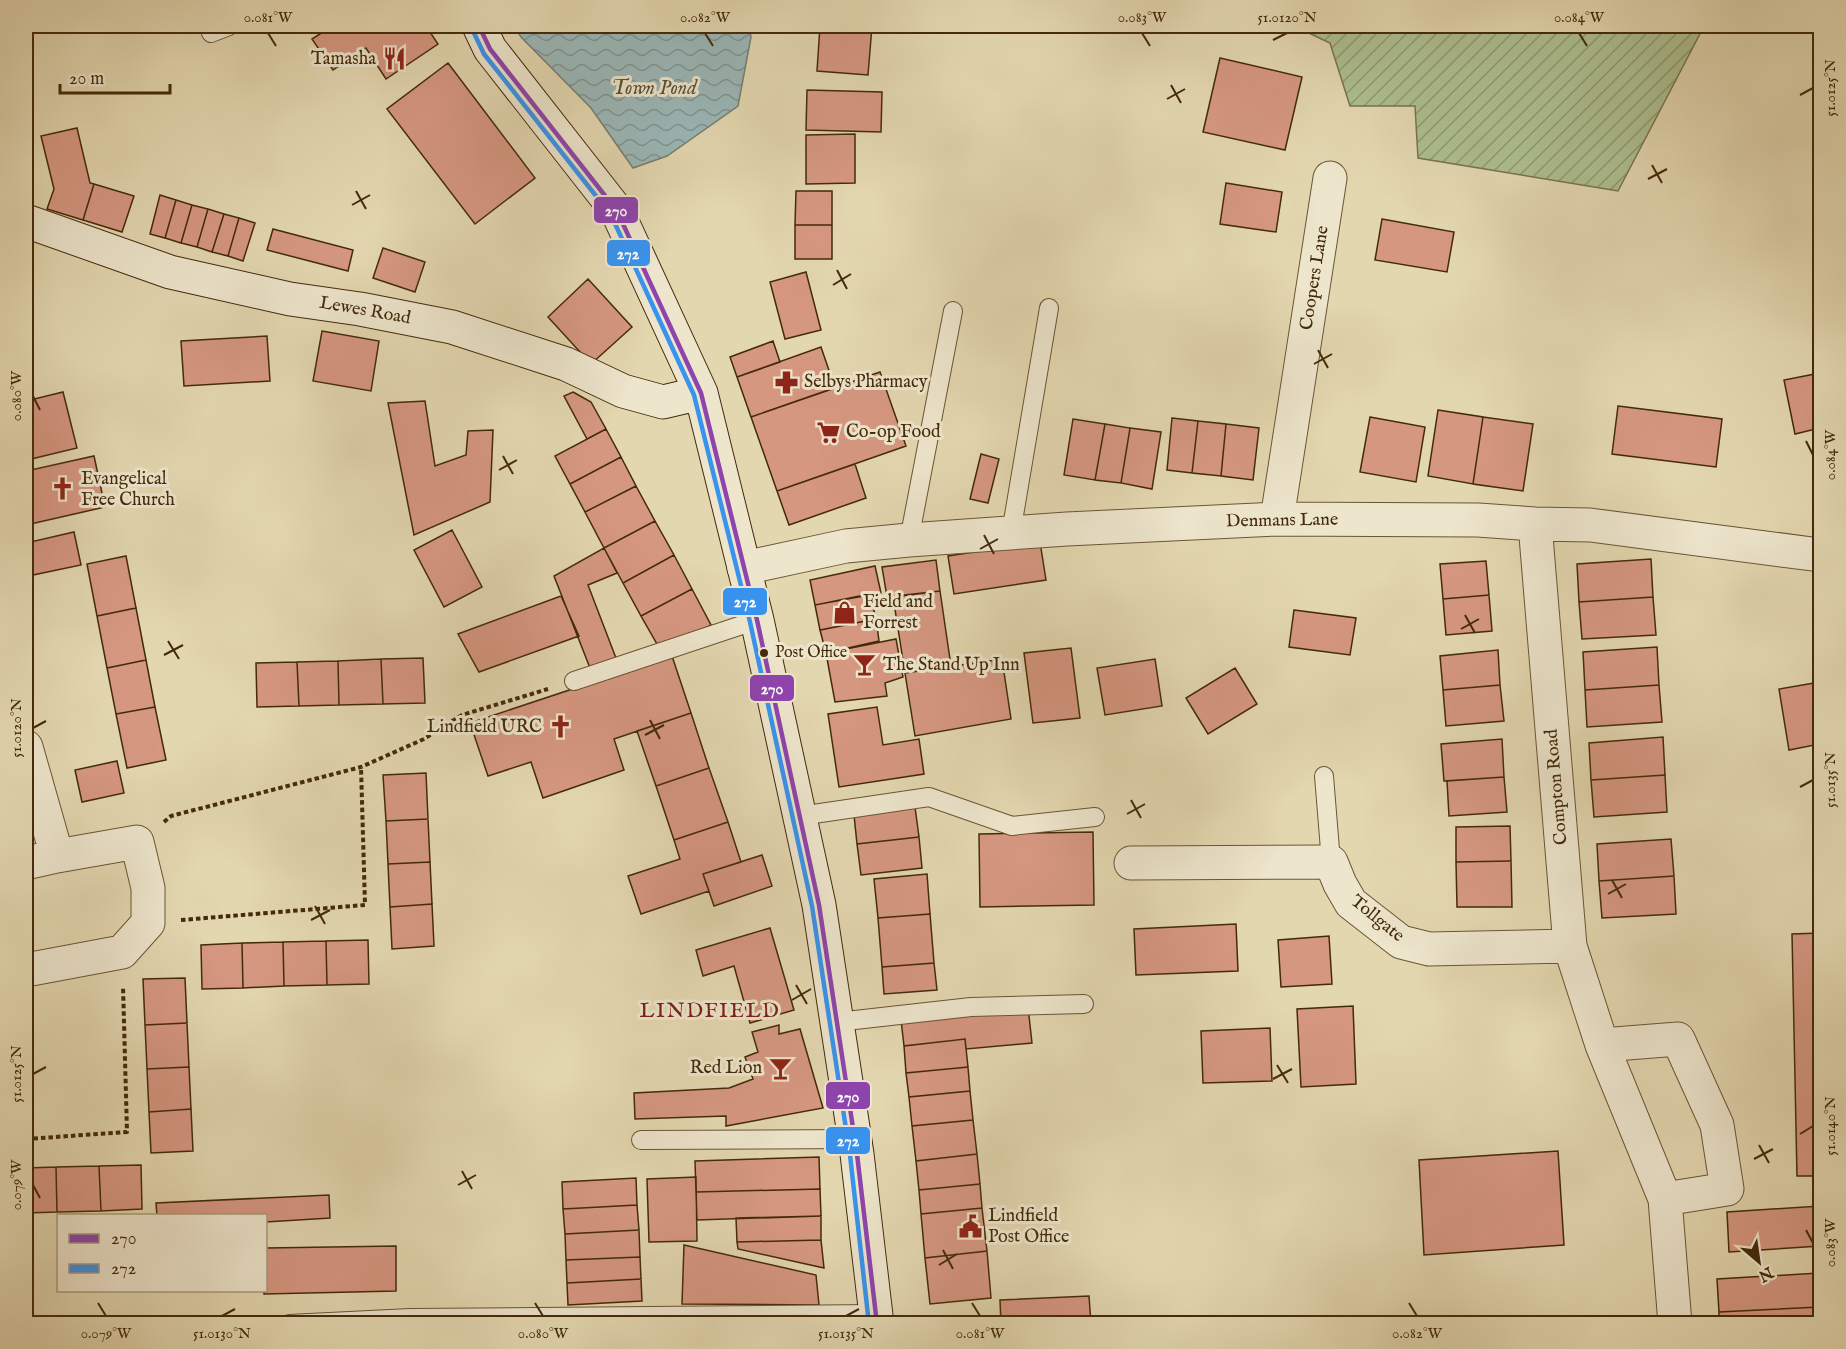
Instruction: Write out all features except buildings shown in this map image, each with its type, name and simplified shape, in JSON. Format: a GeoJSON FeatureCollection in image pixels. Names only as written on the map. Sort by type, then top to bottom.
{"type":"FeatureCollection","features":[{"type":"Feature","properties":{"kind":"street"},"geometry":{"type":"LineString","coordinates":[[479,26],[490,49],[617,211],[701,393],[757,620],[819,904],[855,1139],[877,1319]]}},
{"type":"Feature","properties":{"kind":"street","name":"Coopers Lane"},"geometry":{"type":"LineString","coordinates":[[1277,519],[1330,178]]}},
{"type":"Feature","properties":{"kind":"street","name":"Lewes Road"},"geometry":{"type":"LineString","coordinates":[[26,221],[170,272],[290,299],[360,309],[452,327],[566,364],[623,391],[663,402],[701,393]]}},
{"type":"Feature","properties":{"kind":"street","name":"Denmans Lane"},"geometry":{"type":"LineString","coordinates":[[744,568],[846,546],[909,540],[1277,519],[1478,520],[1590,525],[1821,555]]}},
{"type":"Feature","properties":{"kind":"street","name":"Compton Road"},"geometry":{"type":"LineString","coordinates":[[1535,524],[1570,946],[1602,1045],[1665,1199],[1675,1323]]}},
{"type":"Feature","properties":{"kind":"street"},"geometry":{"type":"LineString","coordinates":[[26,747],[57,856]]}},
{"type":"Feature","properties":{"kind":"street"},"geometry":{"type":"LineString","coordinates":[[26,863],[137,842],[148,888],[148,923],[122,952],[26,970]]}},
{"type":"Feature","properties":{"kind":"street"},"geometry":{"type":"LineString","coordinates":[[1131,863],[1331,862]]}},
{"type":"Feature","properties":{"kind":"street","name":"Tollgate"},"geometry":{"type":"LineString","coordinates":[[1331,862],[1351,903],[1401,942],[1429,949],[1570,946]]}},
{"type":"Feature","properties":{"kind":"street"},"geometry":{"type":"LineString","coordinates":[[1602,1045],[1678,1040],[1717,1125],[1727,1189],[1665,1199]]}},
{"type":"Feature","properties":{"kind":"lane"},"geometry":{"type":"LineString","coordinates":[[211,33],[230,26]]}},
{"type":"Feature","properties":{"kind":"lane"},"geometry":{"type":"LineString","coordinates":[[1011,533],[1048,308]]}},
{"type":"Feature","properties":{"kind":"lane"},"geometry":{"type":"LineString","coordinates":[[909,540],[953,311]]}},
{"type":"Feature","properties":{"kind":"lane"},"geometry":{"type":"LineString","coordinates":[[573,681],[757,620]]}},
{"type":"Feature","properties":{"kind":"lane"},"geometry":{"type":"LineString","coordinates":[[1324,776],[1331,862]]}},
{"type":"Feature","properties":{"kind":"lane"},"geometry":{"type":"LineString","coordinates":[[800,816],[928,797],[1012,826],[1095,816]]}},
{"type":"Feature","properties":{"kind":"lane"},"geometry":{"type":"LineString","coordinates":[[837,1022],[971,1007],[1084,1004]]}},
{"type":"Feature","properties":{"kind":"lane"},"geometry":{"type":"LineString","coordinates":[[641,1140],[855,1139]]}},
{"type":"Feature","properties":{"kind":"lane"},"geometry":{"type":"LineString","coordinates":[[289,1323],[410,1318],[877,1319]]}},
{"type":"Feature","properties":{"kind":"path"},"geometry":{"type":"LineString","coordinates":[[137,842],[171,816],[360,767],[424,739],[462,715],[573,681]]}},
{"type":"Feature","properties":{"kind":"path"},"geometry":{"type":"LineString","coordinates":[[148,923],[365,905],[360,767]]}},
{"type":"Feature","properties":{"kind":"path"},"geometry":{"type":"LineString","coordinates":[[26,1139],[127,1132],[122,952]]}},
{"type":"Feature","properties":{"kind":"green space"},"geometry":{"type":"Polygon","coordinates":[[[1294,26],[1704,26],[1618,191],[1418,158],[1415,106],[1350,106],[1330,43],[1294,26]]]}},
{"type":"Feature","properties":{"kind":"water","name":"Town Pond"},"geometry":{"type":"Polygon","coordinates":[[[514,26],[749,26],[751,37],[738,106],[667,156],[633,168],[591,108],[521,37],[514,26]]]}},
{"type":"Feature","properties":{"kind":"transit line","name":"270"},"geometry":{"type":"LineString","coordinates":[[479,26],[490,49],[617,211],[701,393],[757,620],[819,905],[857,1154],[877,1324]]}},
{"type":"Feature","properties":{"kind":"transit line","name":"272"},"geometry":{"type":"LineString","coordinates":[[472,29],[484,54],[611,215],[694,395],[750,622],[812,906],[850,1155],[869,1324]]}},
{"type":"Feature","properties":{"kind":"place","name":"Tamasha"},"geometry":{"type":"Point","coordinates":[394,59]}},
{"type":"Feature","properties":{"kind":"place","name":"Selbys Pharmacy"},"geometry":{"type":"Point","coordinates":[786,382]}},
{"type":"Feature","properties":{"kind":"place","name":"Co-op Food"},"geometry":{"type":"Point","coordinates":[828,432]}},
{"type":"Feature","properties":{"kind":"place","name":"Evangelical Free Church"},"geometry":{"type":"Point","coordinates":[63,489]}},
{"type":"Feature","properties":{"kind":"place","name":"Field and Forrest"},"geometry":{"type":"Point","coordinates":[845,612]}},
{"type":"Feature","properties":{"kind":"place","name":"Post Office"},"geometry":{"type":"Point","coordinates":[764,653]}},
{"type":"Feature","properties":{"kind":"place","name":"The Stand Up Inn"},"geometry":{"type":"Point","coordinates":[865,665]}},
{"type":"Feature","properties":{"kind":"place","name":"Lindfield URC"},"geometry":{"type":"Point","coordinates":[560,727]}},
{"type":"Feature","properties":{"kind":"place","name":"Red Lion"},"geometry":{"type":"Point","coordinates":[780,1068]}},
{"type":"Feature","properties":{"kind":"place","name":"Lindfield Post Office"},"geometry":{"type":"Point","coordinates":[970,1226]}},
{"type":"Feature","properties":{"kind":"district","name":"LINDFIELD"},"geometry":{"type":"Point","coordinates":[710,1011]}}]}
